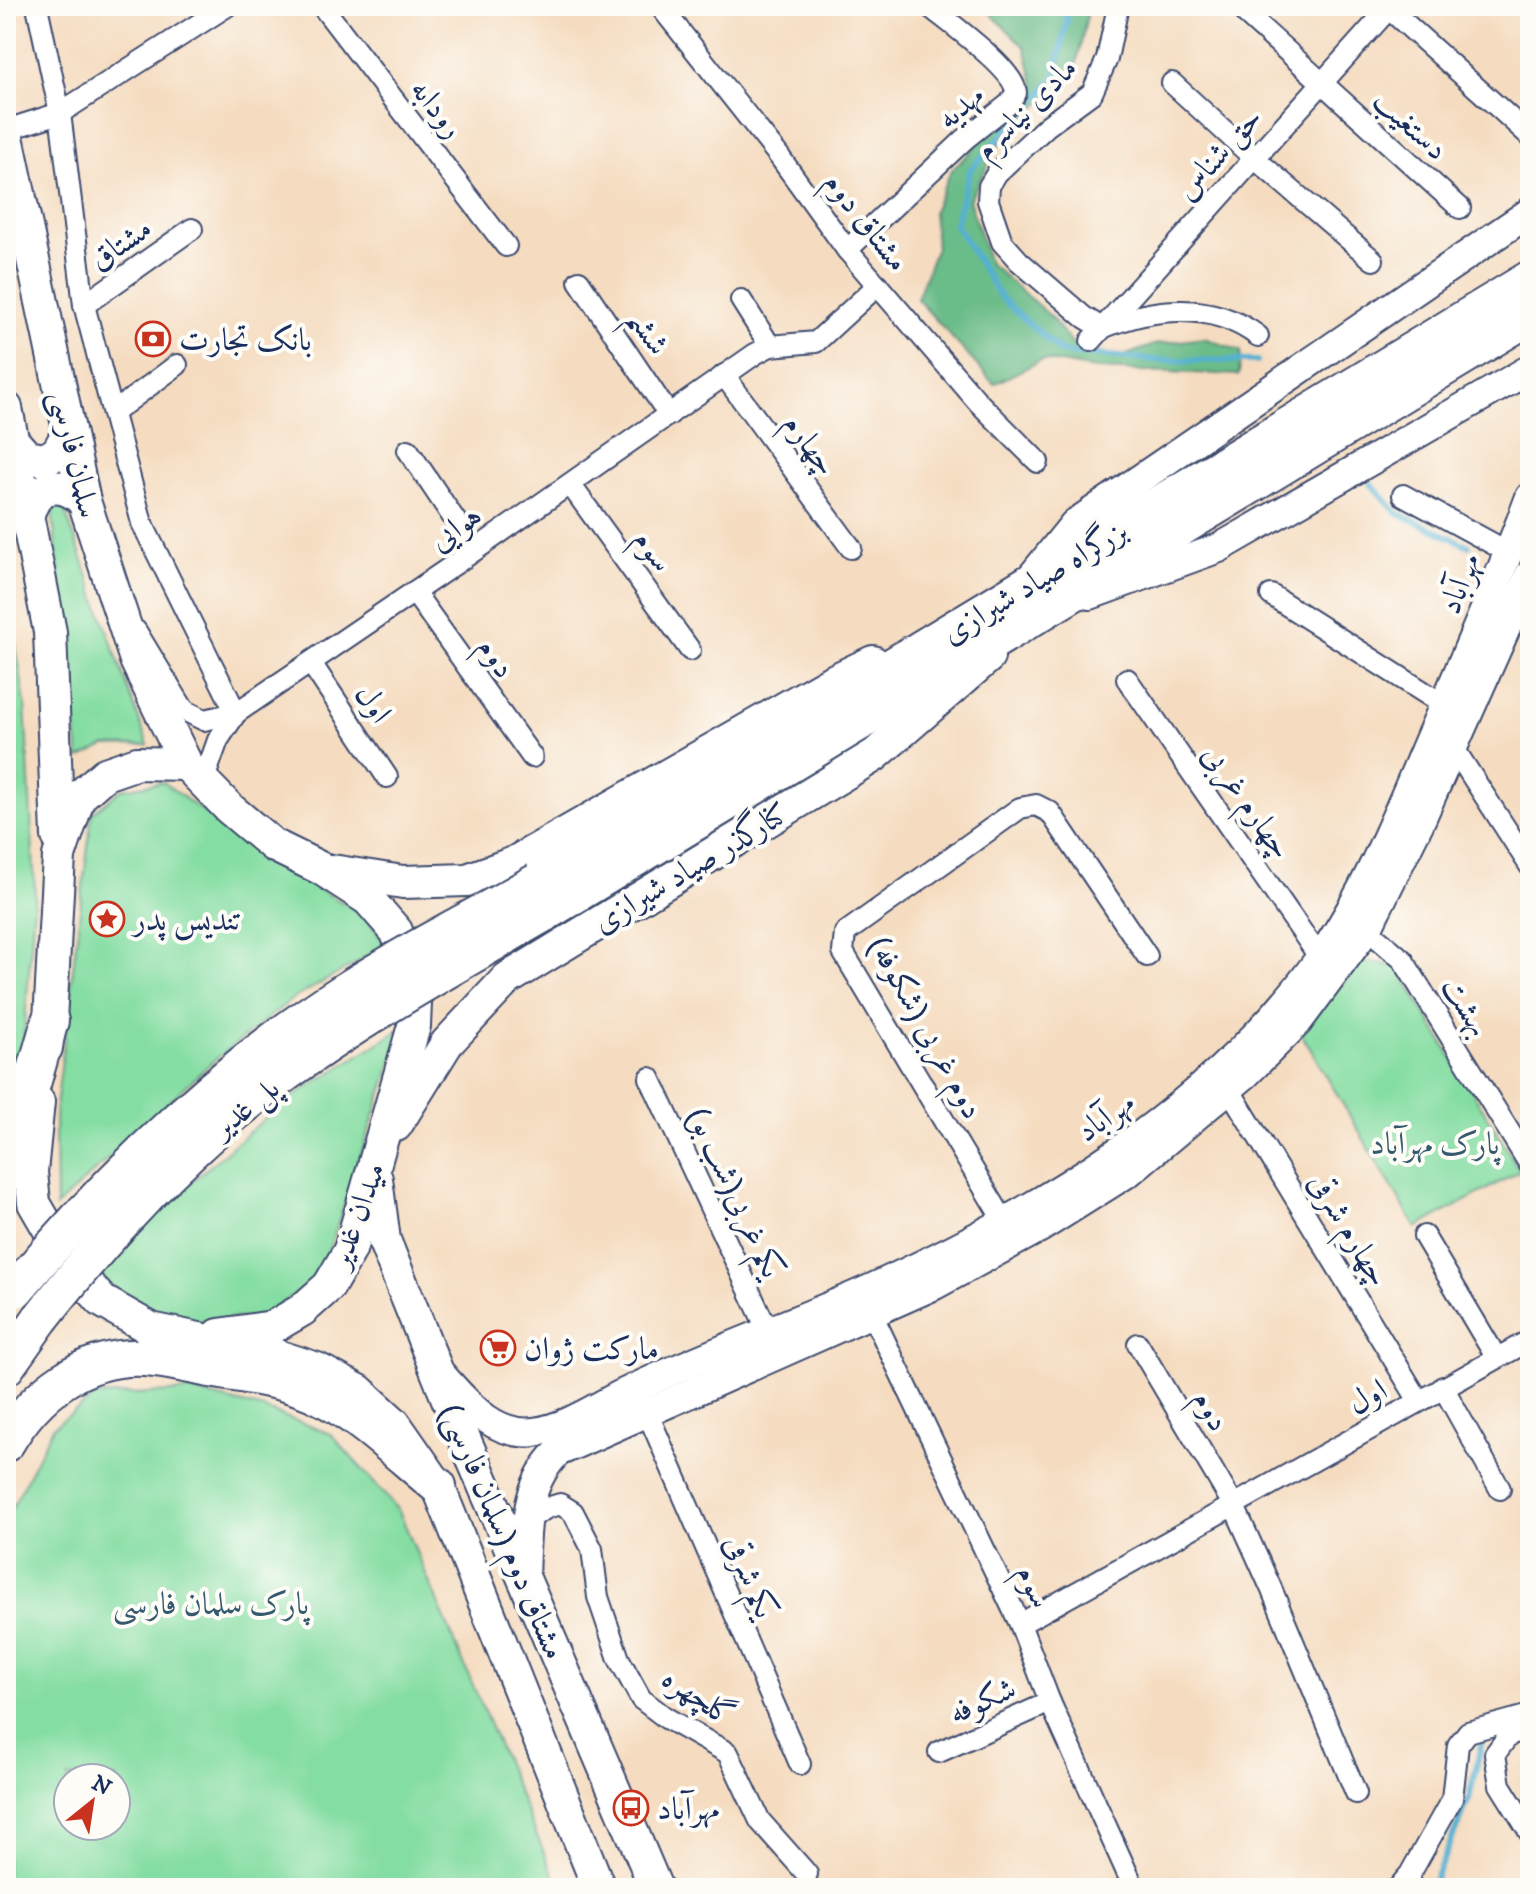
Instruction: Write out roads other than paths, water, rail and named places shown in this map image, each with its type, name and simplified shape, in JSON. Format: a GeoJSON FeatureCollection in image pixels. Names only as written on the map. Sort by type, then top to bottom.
{"type":"FeatureCollection","features":[{"type":"Feature","properties":{"kind":"highway","name":"بزرگراه صیاد شیرازی"},"geometry":{"type":"LineString","coordinates":[[1028,603],[1530,279]]}},
{"type":"Feature","properties":{"kind":"highway","name":"بزرگراه صیاد شیرازی"},"geometry":{"type":"LineString","coordinates":[[540,898],[1028,603],[1530,316]]}},
{"type":"Feature","properties":{"kind":"highway","name":"پل غدیر"},"geometry":{"type":"LineString","coordinates":[[11,1296],[62,1234],[174,1122],[251,1057],[342,993],[540,898]]}},
{"type":"Feature","properties":{"kind":"highway","name":"پل غدیر"},"geometry":{"type":"LineString","coordinates":[[6,1367],[83,1264],[196,1147],[272,1083],[540,898]]}},
{"type":"Feature","properties":{"kind":"highway"},"geometry":{"type":"LineString","coordinates":[[6,1175],[50,1021]]}},
{"type":"Feature","properties":{"kind":"highway"},"geometry":{"type":"LineString","coordinates":[[6,1443],[48,1389],[87,1368],[143,1358],[274,1379],[322,1397],[369,1430],[438,1486]]}},
{"type":"Feature","properties":{"kind":"main road","name":"سلمان فارسی"},"geometry":{"type":"LineString","coordinates":[[6,131],[84,501],[136,660],[194,773]]}},
{"type":"Feature","properties":{"kind":"main road"},"geometry":{"type":"LineString","coordinates":[[1028,603],[1074,524],[1530,212]]}},
{"type":"Feature","properties":{"kind":"main road"},"geometry":{"type":"LineString","coordinates":[[322,869],[403,882],[467,880],[514,863],[831,682],[1028,603],[1219,548],[1530,369]]}},
{"type":"Feature","properties":{"kind":"main road","name":"سلمان فارسی"},"geometry":{"type":"LineString","coordinates":[[6,408],[50,632],[59,856]]}},
{"type":"Feature","properties":{"kind":"main road"},"geometry":{"type":"LineString","coordinates":[[12,440],[27,457],[45,460],[58,452],[69,431]]}},
{"type":"Feature","properties":{"kind":"main road"},"geometry":{"type":"LineString","coordinates":[[27,518],[31,503],[42,492],[57,487],[72,490],[84,501]]}},
{"type":"Feature","properties":{"kind":"main road","name":"مهرآباد"},"geometry":{"type":"LineString","coordinates":[[555,1439],[564,1424],[639,1386],[870,1289],[1005,1223],[1111,1155],[1213,1075],[1273,1016],[1320,958],[1349,910],[1396,817],[1530,497]]}},
{"type":"Feature","properties":{"kind":"main road","name":"مهرآباد"},"geometry":{"type":"LineString","coordinates":[[438,1371],[474,1410],[499,1427],[555,1439],[647,1412],[935,1285],[1066,1212],[1129,1172],[1229,1089],[1298,1022],[1367,929],[1419,824],[1529,578]]}},
{"type":"Feature","properties":{"kind":"main road","name":"کنارگذر صیاد شیرازی"},"geometry":{"type":"LineString","coordinates":[[376,1159],[447,1043],[511,976],[875,755],[1028,603]]}},
{"type":"Feature","properties":{"kind":"main road","name":"میدان غدیر"},"geometry":{"type":"LineString","coordinates":[[137,763],[194,773],[273,845],[322,869],[368,899],[396,931],[416,980],[414,1026],[350,1250],[329,1286],[302,1310],[273,1327],[196,1339],[151,1329],[102,1301],[70,1265],[34,1203],[31,1172],[35,1117],[50,1021],[59,856],[79,797],[105,774],[137,763]]}},
{"type":"Feature","properties":{"kind":"main road"},"geometry":{"type":"LineString","coordinates":[[467,880],[462,909],[468,938],[486,961],[511,976]]}},
{"type":"Feature","properties":{"kind":"main road","name":"مشتاق دوم (سلمان فارسی)"},"geometry":{"type":"LineString","coordinates":[[376,1159],[384,1240],[460,1429],[656,1888]]}},
{"type":"Feature","properties":{"kind":"main road","name":"مشتاق دوم (سلمان فارسی)"},"geometry":{"type":"LineString","coordinates":[[196,1339],[271,1354],[317,1369],[359,1391],[394,1423],[438,1486],[599,1888]]}},
{"type":"Feature","properties":{"kind":"main road"},"geometry":{"type":"LineString","coordinates":[[524,1579],[527,1520],[534,1490],[555,1439]]}},
{"type":"Feature","properties":{"kind":"street"},"geometry":{"type":"LineString","coordinates":[[37,6],[60,113],[84,305],[142,523],[236,713],[204,720],[184,710],[117,603]]}},
{"type":"Feature","properties":{"kind":"street"},"geometry":{"type":"LineString","coordinates":[[6,131],[60,113],[227,6]]}},
{"type":"Feature","properties":{"kind":"street","name":"رودابه"},"geometry":{"type":"LineString","coordinates":[[322,6],[506,246]]}},
{"type":"Feature","properties":{"kind":"street","name":"مشتاق دوم"},"geometry":{"type":"LineString","coordinates":[[660,6],[779,156],[847,250],[979,403],[1038,462]]}},
{"type":"Feature","properties":{"kind":"street","name":"مهدیه"},"geometry":{"type":"LineString","coordinates":[[847,250],[912,186],[1010,103],[1016,93],[1016,86],[1001,68],[929,6]]}},
{"type":"Feature","properties":{"kind":"street","name":"مادی نیاسرم"},"geometry":{"type":"LineString","coordinates":[[1096,335],[1084,317],[1019,261],[1002,242],[988,201],[989,186],[997,173],[1047,126],[1092,93],[1107,59],[1118,6]]}},
{"type":"Feature","properties":{"kind":"street"},"geometry":{"type":"LineString","coordinates":[[1389,7],[1530,136]]}},
{"type":"Feature","properties":{"kind":"street","name":"حق شناس"},"geometry":{"type":"LineString","coordinates":[[1096,335],[1389,7]]}},
{"type":"Feature","properties":{"kind":"street","name":"دستغیب"},"geometry":{"type":"LineString","coordinates":[[1246,14],[1460,208]]}},
{"type":"Feature","properties":{"kind":"street"},"geometry":{"type":"LineString","coordinates":[[1172,83],[1373,260]]}},
{"type":"Feature","properties":{"kind":"street","name":"مشتاق"},"geometry":{"type":"LineString","coordinates":[[84,305],[192,229]]}},
{"type":"Feature","properties":{"kind":"street","name":"ششم"},"geometry":{"type":"LineString","coordinates":[[579,281],[669,415]]}},
{"type":"Feature","properties":{"kind":"street","name":"هوایی"},"geometry":{"type":"LineString","coordinates":[[194,773],[236,713],[724,375],[770,346],[816,342],[878,285]]}},
{"type":"Feature","properties":{"kind":"street"},"geometry":{"type":"LineString","coordinates":[[741,300],[770,346]]}},
{"type":"Feature","properties":{"kind":"street"},"geometry":{"type":"LineString","coordinates":[[1096,335],[1130,316],[1165,311],[1196,312],[1243,325],[1258,336]]}},
{"type":"Feature","properties":{"kind":"street"},"geometry":{"type":"LineString","coordinates":[[114,412],[177,365]]}},
{"type":"Feature","properties":{"kind":"street","name":"چهارم"},"geometry":{"type":"LineString","coordinates":[[724,375],[851,548]]}},
{"type":"Feature","properties":{"kind":"street"},"geometry":{"type":"LineString","coordinates":[[408,450],[475,550]]}},
{"type":"Feature","properties":{"kind":"street","name":"سوم"},"geometry":{"type":"LineString","coordinates":[[570,484],[690,650]]}},
{"type":"Feature","properties":{"kind":"street"},"geometry":{"type":"LineString","coordinates":[[1403,495],[1508,552]]}},
{"type":"Feature","properties":{"kind":"street","name":"دوم"},"geometry":{"type":"LineString","coordinates":[[414,592],[532,757]]}},
{"type":"Feature","properties":{"kind":"street"},"geometry":{"type":"LineString","coordinates":[[1271,595],[1444,705]]}},
{"type":"Feature","properties":{"kind":"street","name":"اول"},"geometry":{"type":"LineString","coordinates":[[311,663],[387,777]]}},
{"type":"Feature","properties":{"kind":"street","name":"چهارم غربی"},"geometry":{"type":"LineString","coordinates":[[1127,679],[1320,958]]}},
{"type":"Feature","properties":{"kind":"street"},"geometry":{"type":"LineString","coordinates":[[1453,747],[1530,866]]}},
{"type":"Feature","properties":{"kind":"street","name":"دوم غربی (شکوفه)"},"geometry":{"type":"LineString","coordinates":[[1005,1223],[843,952],[845,933],[1020,808],[1036,805],[1050,812],[1147,956]]}},
{"type":"Feature","properties":{"kind":"street","name":"بهشت"},"geometry":{"type":"LineString","coordinates":[[1367,929],[1403,960],[1530,1165]]}},
{"type":"Feature","properties":{"kind":"street","name":"یکم غربی(شب بو)"},"geometry":{"type":"LineString","coordinates":[[650,1078],[768,1331]]}},
{"type":"Feature","properties":{"kind":"street","name":"چهارم شرقی"},"geometry":{"type":"LineString","coordinates":[[1229,1089],[1419,1401]]}},
{"type":"Feature","properties":{"kind":"street"},"geometry":{"type":"LineString","coordinates":[[1424,1236],[1496,1357]]}},
{"type":"Feature","properties":{"kind":"street","name":"سوم"},"geometry":{"type":"LineString","coordinates":[[872,1314],[1020,1624],[1050,1702],[1134,1888]]}},
{"type":"Feature","properties":{"kind":"street","name":"اول"},"geometry":{"type":"LineString","coordinates":[[1020,1624],[1530,1340]]}},
{"type":"Feature","properties":{"kind":"street","name":"دوم"},"geometry":{"type":"LineString","coordinates":[[1138,1344],[1234,1506]]}},
{"type":"Feature","properties":{"kind":"street"},"geometry":{"type":"LineString","coordinates":[[1443,1387],[1500,1489]]}},
{"type":"Feature","properties":{"kind":"street","name":"یکم شرقی"},"geometry":{"type":"LineString","coordinates":[[647,1412],[800,1764]]}},
{"type":"Feature","properties":{"kind":"street","name":"گلچهره"},"geometry":{"type":"LineString","coordinates":[[527,1520],[560,1504],[573,1512],[592,1549],[598,1597],[619,1659],[641,1699],[666,1718],[728,1753],[760,1821],[807,1874]]}},
{"type":"Feature","properties":{"kind":"street"},"geometry":{"type":"LineString","coordinates":[[1234,1506],[1356,1793]]}},
{"type":"Feature","properties":{"kind":"street","name":"شکوفه"},"geometry":{"type":"LineString","coordinates":[[939,1752],[1050,1702]]}},
{"type":"Feature","properties":{"kind":"street"},"geometry":{"type":"LineString","coordinates":[[1398,1888],[1410,1874],[1452,1799],[1458,1745],[1468,1732],[1530,1715]]}},
{"type":"Feature","properties":{"kind":"street"},"geometry":{"type":"LineString","coordinates":[[1530,1728],[1509,1735],[1495,1754],[1500,1785],[1530,1833]]}},
{"type":"Feature","properties":{"kind":"waterway"},"geometry":{"type":"LineString","coordinates":[[1061,6],[1067,19],[1055,78],[970,170],[955,224],[1001,298],[1061,352],[1156,360],[1257,361]]}},
{"type":"Feature","properties":{"kind":"waterway"},"geometry":{"type":"LineString","coordinates":[[1371,484],[1397,513],[1469,546]]}},
{"type":"Feature","properties":{"kind":"waterway"},"geometry":{"type":"LineString","coordinates":[[1428,1888],[1433,1883],[1469,1799],[1483,1736],[1488,1735]]}},
{"type":"Feature","properties":{"kind":"place","name":"بانک تجارت"},"geometry":{"type":"Point","coordinates":[153,339]}},
{"type":"Feature","properties":{"kind":"place","name":"تندیس پدر"},"geometry":{"type":"Point","coordinates":[107,919]}},
{"type":"Feature","properties":{"kind":"place","name":"مارکت ژوان"},"geometry":{"type":"Point","coordinates":[498,1348]}},
{"type":"Feature","properties":{"kind":"place","name":"مهرآباد"},"geometry":{"type":"Point","coordinates":[631,1808]}},
{"type":"Feature","properties":{"kind":"park label","name":"پارک مهرآباد"},"geometry":{"type":"Point","coordinates":[1435,1143]}},
{"type":"Feature","properties":{"kind":"park label","name":"پارک سلمان فارسی"},"geometry":{"type":"Point","coordinates":[211,1603]}}]}
